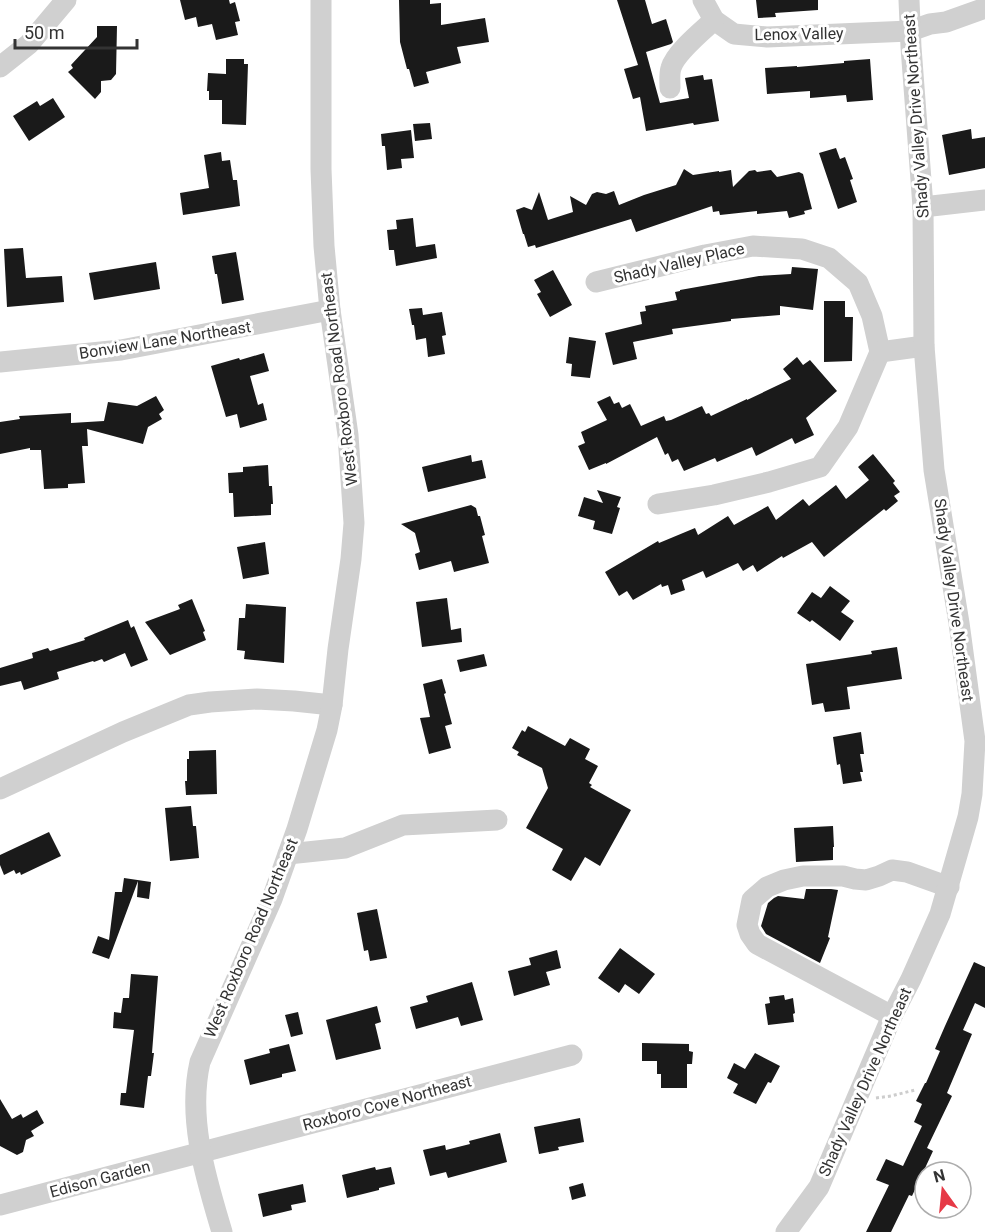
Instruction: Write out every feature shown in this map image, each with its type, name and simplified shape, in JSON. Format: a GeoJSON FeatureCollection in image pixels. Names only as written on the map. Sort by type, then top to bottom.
{"type":"FeatureCollection","features":[{"type":"Feature","properties":{"kind":"street"},"geometry":{"type":"LineString","coordinates":[[0,67],[29,44],[66,0]]}},
{"type":"Feature","properties":{"kind":"street","name":"West Roxboro Road Northeast"},"geometry":{"type":"LineString","coordinates":[[222,1232],[201,1152],[194,1096],[196,1078],[200,1062],[272,899],[314,774],[332,705],[354,523],[348,435],[330,310],[324,246],[321,180],[321,0]]}},
{"type":"Feature","properties":{"kind":"street"},"geometry":{"type":"LineString","coordinates":[[669,88],[672,64],[714,20],[703,0]]}},
{"type":"Feature","properties":{"kind":"street","name":"Shady Valley Drive Northeast"},"geometry":{"type":"LineString","coordinates":[[786,1232],[819,1187],[892,1016],[940,914],[969,817],[972,794],[975,741],[959,623],[934,470],[924,346],[923,207],[909,0]]}},
{"type":"Feature","properties":{"kind":"street","name":"Lenox Valley"},"geometry":{"type":"LineString","coordinates":[[714,20],[734,34],[768,37],[910,31],[930,24],[946,22],[985,8]]}},
{"type":"Feature","properties":{"kind":"street"},"geometry":{"type":"LineString","coordinates":[[923,207],[985,200]]}},
{"type":"Feature","properties":{"kind":"street","name":"Shady Valley Place"},"geometry":{"type":"LineString","coordinates":[[596,282],[705,255],[753,246],[802,249],[829,258],[858,283],[872,316],[880,352]]}},
{"type":"Feature","properties":{"kind":"street","name":"Bonview Lane Northeast"},"geometry":{"type":"LineString","coordinates":[[0,362],[121,351],[330,310]]}},
{"type":"Feature","properties":{"kind":"street"},"geometry":{"type":"LineString","coordinates":[[658,504],[714,495],[769,482],[820,466],[848,427],[880,352],[924,346]]}},
{"type":"Feature","properties":{"kind":"street"},"geometry":{"type":"LineString","coordinates":[[0,789],[123,732],[189,705],[257,699],[332,705]]}},
{"type":"Feature","properties":{"kind":"street"},"geometry":{"type":"LineString","coordinates":[[288,854],[345,848],[403,825],[497,820]]}},
{"type":"Feature","properties":{"kind":"street"},"geometry":{"type":"LineString","coordinates":[[892,1016],[757,944],[747,925],[752,900],[767,887],[803,876],[843,876],[866,880],[892,870],[949,887]]}},
{"type":"Feature","properties":{"kind":"street","name":"Roxboro Cove Northeast"},"geometry":{"type":"LineString","coordinates":[[201,1152],[572,1055]]}},
{"type":"Feature","properties":{"kind":"street","name":"Edison Garden"},"geometry":{"type":"LineString","coordinates":[[0,1206],[201,1152]]}},
{"type":"Feature","properties":{"kind":"path"},"geometry":{"type":"LineString","coordinates":[[856,1100],[891,1096],[915,1090]]}},
{"type":"Feature","properties":{"kind":"building"},"geometry":{"type":"Polygon","coordinates":[[[180,0],[229,0],[230,4],[235,2],[240,21],[235,22],[238,35],[216,40],[212,24],[198,27],[196,17],[185,20],[180,0]]]}},
{"type":"Feature","properties":{"kind":"building"},"geometry":{"type":"Polygon","coordinates":[[[399,0],[430,0],[430,4],[441,3],[441,25],[485,18],[489,42],[457,47],[461,63],[426,72],[429,83],[414,87],[400,42],[399,0]]]}},
{"type":"Feature","properties":{"kind":"building"},"geometry":{"type":"Polygon","coordinates":[[[617,0],[645,0],[652,24],[666,19],[673,42],[646,52],[660,103],[689,98],[685,78],[703,75],[704,80],[712,79],[719,121],[646,131],[640,97],[633,99],[624,69],[638,65],[617,0]]]}},
{"type":"Feature","properties":{"kind":"building"},"geometry":{"type":"Polygon","coordinates":[[[756,0],[818,0],[818,10],[775,13],[776,17],[758,18],[756,0]]]}},
{"type":"Feature","properties":{"kind":"building"},"geometry":{"type":"Polygon","coordinates":[[[97,26],[117,26],[116,74],[111,80],[101,81],[101,92],[95,99],[68,72],[73,68],[71,65],[97,37],[97,26]]]}},
{"type":"Feature","properties":{"kind":"building"},"geometry":{"type":"Polygon","coordinates":[[[226,59],[244,59],[244,64],[248,64],[246,125],[222,124],[222,100],[209,100],[208,73],[226,74],[226,59]]]}},
{"type":"Feature","properties":{"kind":"building"},"geometry":{"type":"Polygon","coordinates":[[[870,59],[873,100],[847,102],[846,95],[810,98],[810,91],[767,94],[765,68],[870,59]]]}},
{"type":"Feature","properties":{"kind":"building"},"geometry":{"type":"Polygon","coordinates":[[[53,98],[65,117],[29,141],[13,116],[37,101],[40,106],[53,98]]]}},
{"type":"Feature","properties":{"kind":"building"},"geometry":{"type":"Polygon","coordinates":[[[430,123],[432,139],[415,141],[413,124],[430,123]]]}},
{"type":"Feature","properties":{"kind":"building"},"geometry":{"type":"Polygon","coordinates":[[[971,129],[972,139],[985,137],[985,168],[949,175],[942,135],[971,129]]]}},
{"type":"Feature","properties":{"kind":"building"},"geometry":{"type":"Polygon","coordinates":[[[411,130],[414,158],[401,159],[402,168],[387,170],[385,146],[382,146],[381,134],[411,130]]]}},
{"type":"Feature","properties":{"kind":"building"},"geometry":{"type":"Polygon","coordinates":[[[836,148],[840,159],[845,157],[853,179],[850,180],[857,202],[838,209],[819,153],[836,148]]]}},
{"type":"Feature","properties":{"kind":"building"},"geometry":{"type":"Polygon","coordinates":[[[221,152],[222,161],[230,160],[233,180],[237,180],[240,206],[183,215],[180,193],[209,188],[204,155],[221,152]]]}},
{"type":"Feature","properties":{"kind":"building"},"geometry":{"type":"Polygon","coordinates":[[[684,169],[693,175],[731,170],[733,187],[749,171],[771,170],[777,177],[799,172],[803,174],[812,209],[804,211],[805,214],[789,218],[787,211],[720,215],[719,211],[713,212],[712,206],[636,232],[631,219],[536,248],[535,245],[528,247],[516,210],[524,207],[532,210],[539,192],[548,220],[573,212],[570,196],[586,205],[592,194],[597,192],[606,194],[614,191],[619,205],[676,185],[684,169]]]}},
{"type":"Feature","properties":{"kind":"building"},"geometry":{"type":"Polygon","coordinates":[[[413,218],[416,247],[435,244],[437,258],[396,266],[394,250],[389,250],[387,230],[397,229],[396,220],[413,218]]]}},
{"type":"Feature","properties":{"kind":"building"},"geometry":{"type":"Polygon","coordinates":[[[23,248],[26,278],[62,276],[64,302],[7,307],[4,249],[23,248]]]}},
{"type":"Feature","properties":{"kind":"building"},"geometry":{"type":"Polygon","coordinates":[[[236,252],[244,300],[222,304],[212,256],[236,252]]]}},
{"type":"Feature","properties":{"kind":"building"},"geometry":{"type":"Polygon","coordinates":[[[156,262],[160,289],[94,300],[89,273],[156,262]]]}},
{"type":"Feature","properties":{"kind":"building"},"geometry":{"type":"Polygon","coordinates":[[[792,267],[818,269],[813,310],[780,306],[780,315],[731,319],[731,321],[672,329],[673,334],[633,342],[637,359],[613,365],[605,333],[642,324],[640,312],[646,311],[645,306],[677,300],[675,292],[680,290],[759,276],[791,274],[792,267]]]}},
{"type":"Feature","properties":{"kind":"building"},"geometry":{"type":"Polygon","coordinates":[[[553,270],[572,305],[550,317],[537,294],[541,292],[534,280],[553,270]]]}},
{"type":"Feature","properties":{"kind":"building"},"geometry":{"type":"Polygon","coordinates":[[[824,301],[845,301],[845,317],[853,317],[852,361],[824,362],[824,301]]]}},
{"type":"Feature","properties":{"kind":"building"},"geometry":{"type":"Polygon","coordinates":[[[422,308],[423,315],[442,312],[446,335],[442,336],[445,354],[428,357],[426,338],[416,340],[409,309],[422,308]]]}},
{"type":"Feature","properties":{"kind":"building"},"geometry":{"type":"Polygon","coordinates":[[[569,337],[596,341],[590,378],[571,376],[572,364],[566,363],[569,337]]]}},
{"type":"Feature","properties":{"kind":"building"},"geometry":{"type":"Polygon","coordinates":[[[264,353],[269,371],[250,376],[258,405],[263,403],[267,420],[240,428],[237,414],[226,417],[211,366],[264,353]]]}},
{"type":"Feature","properties":{"kind":"building"},"geometry":{"type":"Polygon","coordinates":[[[797,357],[803,365],[810,360],[837,391],[806,418],[814,435],[795,444],[792,438],[756,456],[752,447],[717,462],[715,458],[684,471],[678,459],[672,462],[668,453],[665,455],[657,437],[606,464],[589,470],[578,446],[585,443],[581,432],[607,420],[597,402],[610,396],[614,404],[619,402],[622,408],[630,404],[641,426],[664,416],[666,421],[671,420],[702,406],[706,414],[709,413],[711,416],[791,379],[783,369],[797,357]]]}},
{"type":"Feature","properties":{"kind":"building"},"geometry":{"type":"Polygon","coordinates":[[[156,396],[164,410],[159,414],[162,419],[148,427],[143,444],[87,429],[88,446],[82,446],[85,483],[68,484],[68,488],[44,489],[41,450],[30,450],[30,448],[0,454],[0,422],[20,419],[19,416],[71,413],[71,423],[104,421],[108,402],[137,406],[156,396]]]}},
{"type":"Feature","properties":{"kind":"building"},"geometry":{"type":"Polygon","coordinates":[[[873,454],[895,481],[893,483],[900,492],[894,496],[898,501],[886,511],[884,509],[824,557],[812,542],[783,558],[782,556],[757,572],[753,565],[743,571],[738,563],[706,578],[703,571],[682,580],[685,590],[671,595],[668,585],[662,587],[661,584],[633,600],[627,591],[619,596],[605,572],[658,541],[659,543],[695,528],[698,535],[728,516],[734,525],[768,506],[776,520],[803,499],[809,506],[836,485],[846,499],[869,480],[858,467],[873,454]]]}},
{"type":"Feature","properties":{"kind":"building"},"geometry":{"type":"Polygon","coordinates":[[[471,455],[472,462],[482,460],[486,478],[428,492],[422,467],[471,455]]]}},
{"type":"Feature","properties":{"kind":"building"},"geometry":{"type":"Polygon","coordinates":[[[268,465],[269,486],[272,486],[271,515],[234,517],[233,493],[229,493],[228,473],[243,472],[243,467],[268,465]]]}},
{"type":"Feature","properties":{"kind":"building"},"geometry":{"type":"Polygon","coordinates":[[[597,490],[621,497],[612,534],[593,529],[595,521],[578,516],[584,497],[603,503],[597,490]]]}},
{"type":"Feature","properties":{"kind":"building"},"geometry":{"type":"Polygon","coordinates":[[[471,505],[476,508],[480,516],[489,563],[454,572],[451,561],[419,570],[415,554],[420,552],[415,533],[401,524],[471,505]]]}},
{"type":"Feature","properties":{"kind":"building"},"geometry":{"type":"Polygon","coordinates":[[[265,542],[269,574],[243,579],[237,547],[265,542]]]}},
{"type":"Feature","properties":{"kind":"building"},"geometry":{"type":"Polygon","coordinates":[[[830,586],[850,601],[841,612],[854,621],[840,641],[812,620],[810,622],[797,613],[812,592],[821,598],[830,586]]]}},
{"type":"Feature","properties":{"kind":"building"},"geometry":{"type":"Polygon","coordinates":[[[447,598],[451,630],[461,628],[462,642],[422,647],[416,602],[447,598]]]}},
{"type":"Feature","properties":{"kind":"building"},"geometry":{"type":"Polygon","coordinates":[[[192,599],[205,631],[203,632],[206,640],[170,655],[145,622],[180,609],[178,605],[192,599]]]}},
{"type":"Feature","properties":{"kind":"building"},"geometry":{"type":"Polygon","coordinates":[[[246,604],[286,607],[284,663],[244,659],[245,651],[237,650],[239,618],[245,618],[246,604]]]}},
{"type":"Feature","properties":{"kind":"building"},"geometry":{"type":"Polygon","coordinates":[[[128,620],[131,628],[134,626],[148,660],[131,667],[125,653],[104,662],[102,659],[57,672],[59,679],[24,690],[21,681],[0,686],[0,668],[33,658],[32,653],[48,648],[50,651],[85,640],[84,638],[128,620]]]}},
{"type":"Feature","properties":{"kind":"building"},"geometry":{"type":"Polygon","coordinates":[[[897,647],[902,679],[847,687],[850,709],[825,712],[823,703],[812,705],[806,664],[872,654],[871,651],[897,647]]]}},
{"type":"Feature","properties":{"kind":"building"},"geometry":{"type":"Polygon","coordinates":[[[484,654],[487,666],[460,672],[457,660],[484,654]]]}},
{"type":"Feature","properties":{"kind":"building"},"geometry":{"type":"Polygon","coordinates":[[[442,679],[452,724],[445,726],[451,748],[429,754],[420,718],[430,717],[423,684],[442,679]]]}},
{"type":"Feature","properties":{"kind":"building"},"geometry":{"type":"Polygon","coordinates":[[[528,726],[565,746],[570,738],[590,749],[585,759],[598,766],[589,783],[592,785],[590,787],[631,810],[600,866],[585,857],[571,881],[552,870],[563,849],[526,828],[548,788],[542,768],[517,755],[519,752],[512,748],[522,730],[525,732],[528,726]]]}},
{"type":"Feature","properties":{"kind":"building"},"geometry":{"type":"Polygon","coordinates":[[[861,732],[864,754],[860,754],[862,781],[843,784],[840,764],[837,765],[833,737],[861,732]]]}},
{"type":"Feature","properties":{"kind":"building"},"geometry":{"type":"Polygon","coordinates":[[[216,750],[217,794],[186,795],[185,781],[187,781],[189,751],[216,750]]]}},
{"type":"Feature","properties":{"kind":"building"},"geometry":{"type":"Polygon","coordinates":[[[191,806],[193,826],[196,826],[199,858],[170,861],[165,808],[191,806]]]}},
{"type":"Feature","properties":{"kind":"building"},"geometry":{"type":"Polygon","coordinates":[[[833,826],[833,860],[796,862],[794,828],[833,826]]]}},
{"type":"Feature","properties":{"kind":"building"},"geometry":{"type":"Polygon","coordinates":[[[49,832],[61,856],[21,875],[20,872],[16,874],[14,870],[4,875],[0,865],[0,855],[49,832]]]}},
{"type":"Feature","properties":{"kind":"building"},"geometry":{"type":"Polygon","coordinates":[[[124,878],[151,882],[149,899],[137,897],[138,881],[109,959],[92,953],[98,936],[109,940],[115,892],[122,892],[124,878]]]}},
{"type":"Feature","properties":{"kind":"building"},"geometry":{"type":"Polygon","coordinates":[[[806,889],[838,890],[828,937],[830,938],[820,963],[766,934],[761,926],[768,903],[774,898],[778,896],[804,899],[806,889]]]}},
{"type":"Feature","properties":{"kind":"building"},"geometry":{"type":"Polygon","coordinates":[[[377,909],[387,958],[370,961],[368,950],[364,951],[357,913],[377,909]]]}},
{"type":"Feature","properties":{"kind":"building"},"geometry":{"type":"Polygon","coordinates":[[[620,948],[655,974],[639,994],[625,984],[619,993],[598,978],[620,948]]]}},
{"type":"Feature","properties":{"kind":"building"},"geometry":{"type":"Polygon","coordinates":[[[557,950],[561,968],[546,972],[550,985],[514,996],[508,971],[531,965],[529,958],[557,950]]]}},
{"type":"Feature","properties":{"kind":"building"},"geometry":{"type":"Polygon","coordinates":[[[974,962],[985,967],[985,1008],[975,1003],[963,1030],[972,1034],[947,1093],[952,1096],[927,1148],[933,1151],[929,1160],[913,1160],[913,1194],[909,1195],[891,1232],[866,1232],[889,1185],[876,1180],[886,1159],[903,1166],[922,1126],[914,1122],[922,1104],[916,1101],[940,1051],[935,1049],[974,962]]]}},
{"type":"Feature","properties":{"kind":"building"},"geometry":{"type":"Polygon","coordinates":[[[131,974],[158,976],[152,1053],[154,1053],[144,1108],[120,1105],[121,1093],[126,1093],[134,1030],[113,1028],[114,1012],[121,1013],[123,998],[129,998],[131,974]]]}},
{"type":"Feature","properties":{"kind":"building"},"geometry":{"type":"Polygon","coordinates":[[[472,982],[483,1020],[461,1026],[458,1017],[416,1029],[410,1007],[428,1002],[426,996],[472,982]]]}},
{"type":"Feature","properties":{"kind":"building"},"geometry":{"type":"Polygon","coordinates":[[[784,995],[785,1000],[793,998],[794,1022],[768,1025],[765,1004],[770,1003],[769,997],[784,995]]]}},
{"type":"Feature","properties":{"kind":"building"},"geometry":{"type":"Polygon","coordinates":[[[377,1006],[381,1022],[375,1024],[381,1049],[336,1060],[326,1020],[377,1006]]]}},
{"type":"Feature","properties":{"kind":"building"},"geometry":{"type":"Polygon","coordinates":[[[298,1012],[303,1034],[291,1037],[285,1015],[298,1012]]]}},
{"type":"Feature","properties":{"kind":"building"},"geometry":{"type":"Polygon","coordinates":[[[642,1043],[689,1044],[689,1051],[693,1052],[692,1064],[687,1064],[687,1088],[661,1088],[661,1074],[657,1074],[657,1061],[642,1061],[642,1043]]]}},
{"type":"Feature","properties":{"kind":"building"},"geometry":{"type":"Polygon","coordinates":[[[289,1044],[296,1071],[250,1085],[244,1060],[270,1053],[269,1049],[289,1044]]]}},
{"type":"Feature","properties":{"kind":"building"},"geometry":{"type":"Polygon","coordinates":[[[755,1053],[780,1066],[756,1104],[733,1093],[738,1084],[727,1078],[734,1063],[745,1069],[755,1053]]]}},
{"type":"Feature","properties":{"kind":"building"},"geometry":{"type":"Polygon","coordinates":[[[0,1099],[12,1119],[21,1114],[23,1118],[37,1110],[44,1123],[31,1131],[34,1136],[26,1140],[23,1152],[17,1155],[0,1146],[0,1099]]]}},
{"type":"Feature","properties":{"kind":"building"},"geometry":{"type":"Polygon","coordinates":[[[580,1118],[584,1142],[558,1147],[559,1150],[539,1154],[534,1127],[580,1118]]]}},
{"type":"Feature","properties":{"kind":"building"},"geometry":{"type":"Polygon","coordinates":[[[500,1133],[507,1162],[448,1178],[446,1172],[430,1176],[423,1150],[445,1145],[446,1150],[500,1133]]]}},
{"type":"Feature","properties":{"kind":"building"},"geometry":{"type":"Polygon","coordinates":[[[375,1167],[376,1170],[391,1167],[395,1184],[347,1198],[342,1175],[375,1167]]]}},
{"type":"Feature","properties":{"kind":"building"},"geometry":{"type":"Polygon","coordinates":[[[583,1183],[586,1196],[572,1200],[569,1187],[583,1183]]]}},
{"type":"Feature","properties":{"kind":"building"},"geometry":{"type":"Polygon","coordinates":[[[303,1184],[306,1202],[291,1205],[292,1210],[263,1217],[258,1194],[303,1184]]]}}]}
